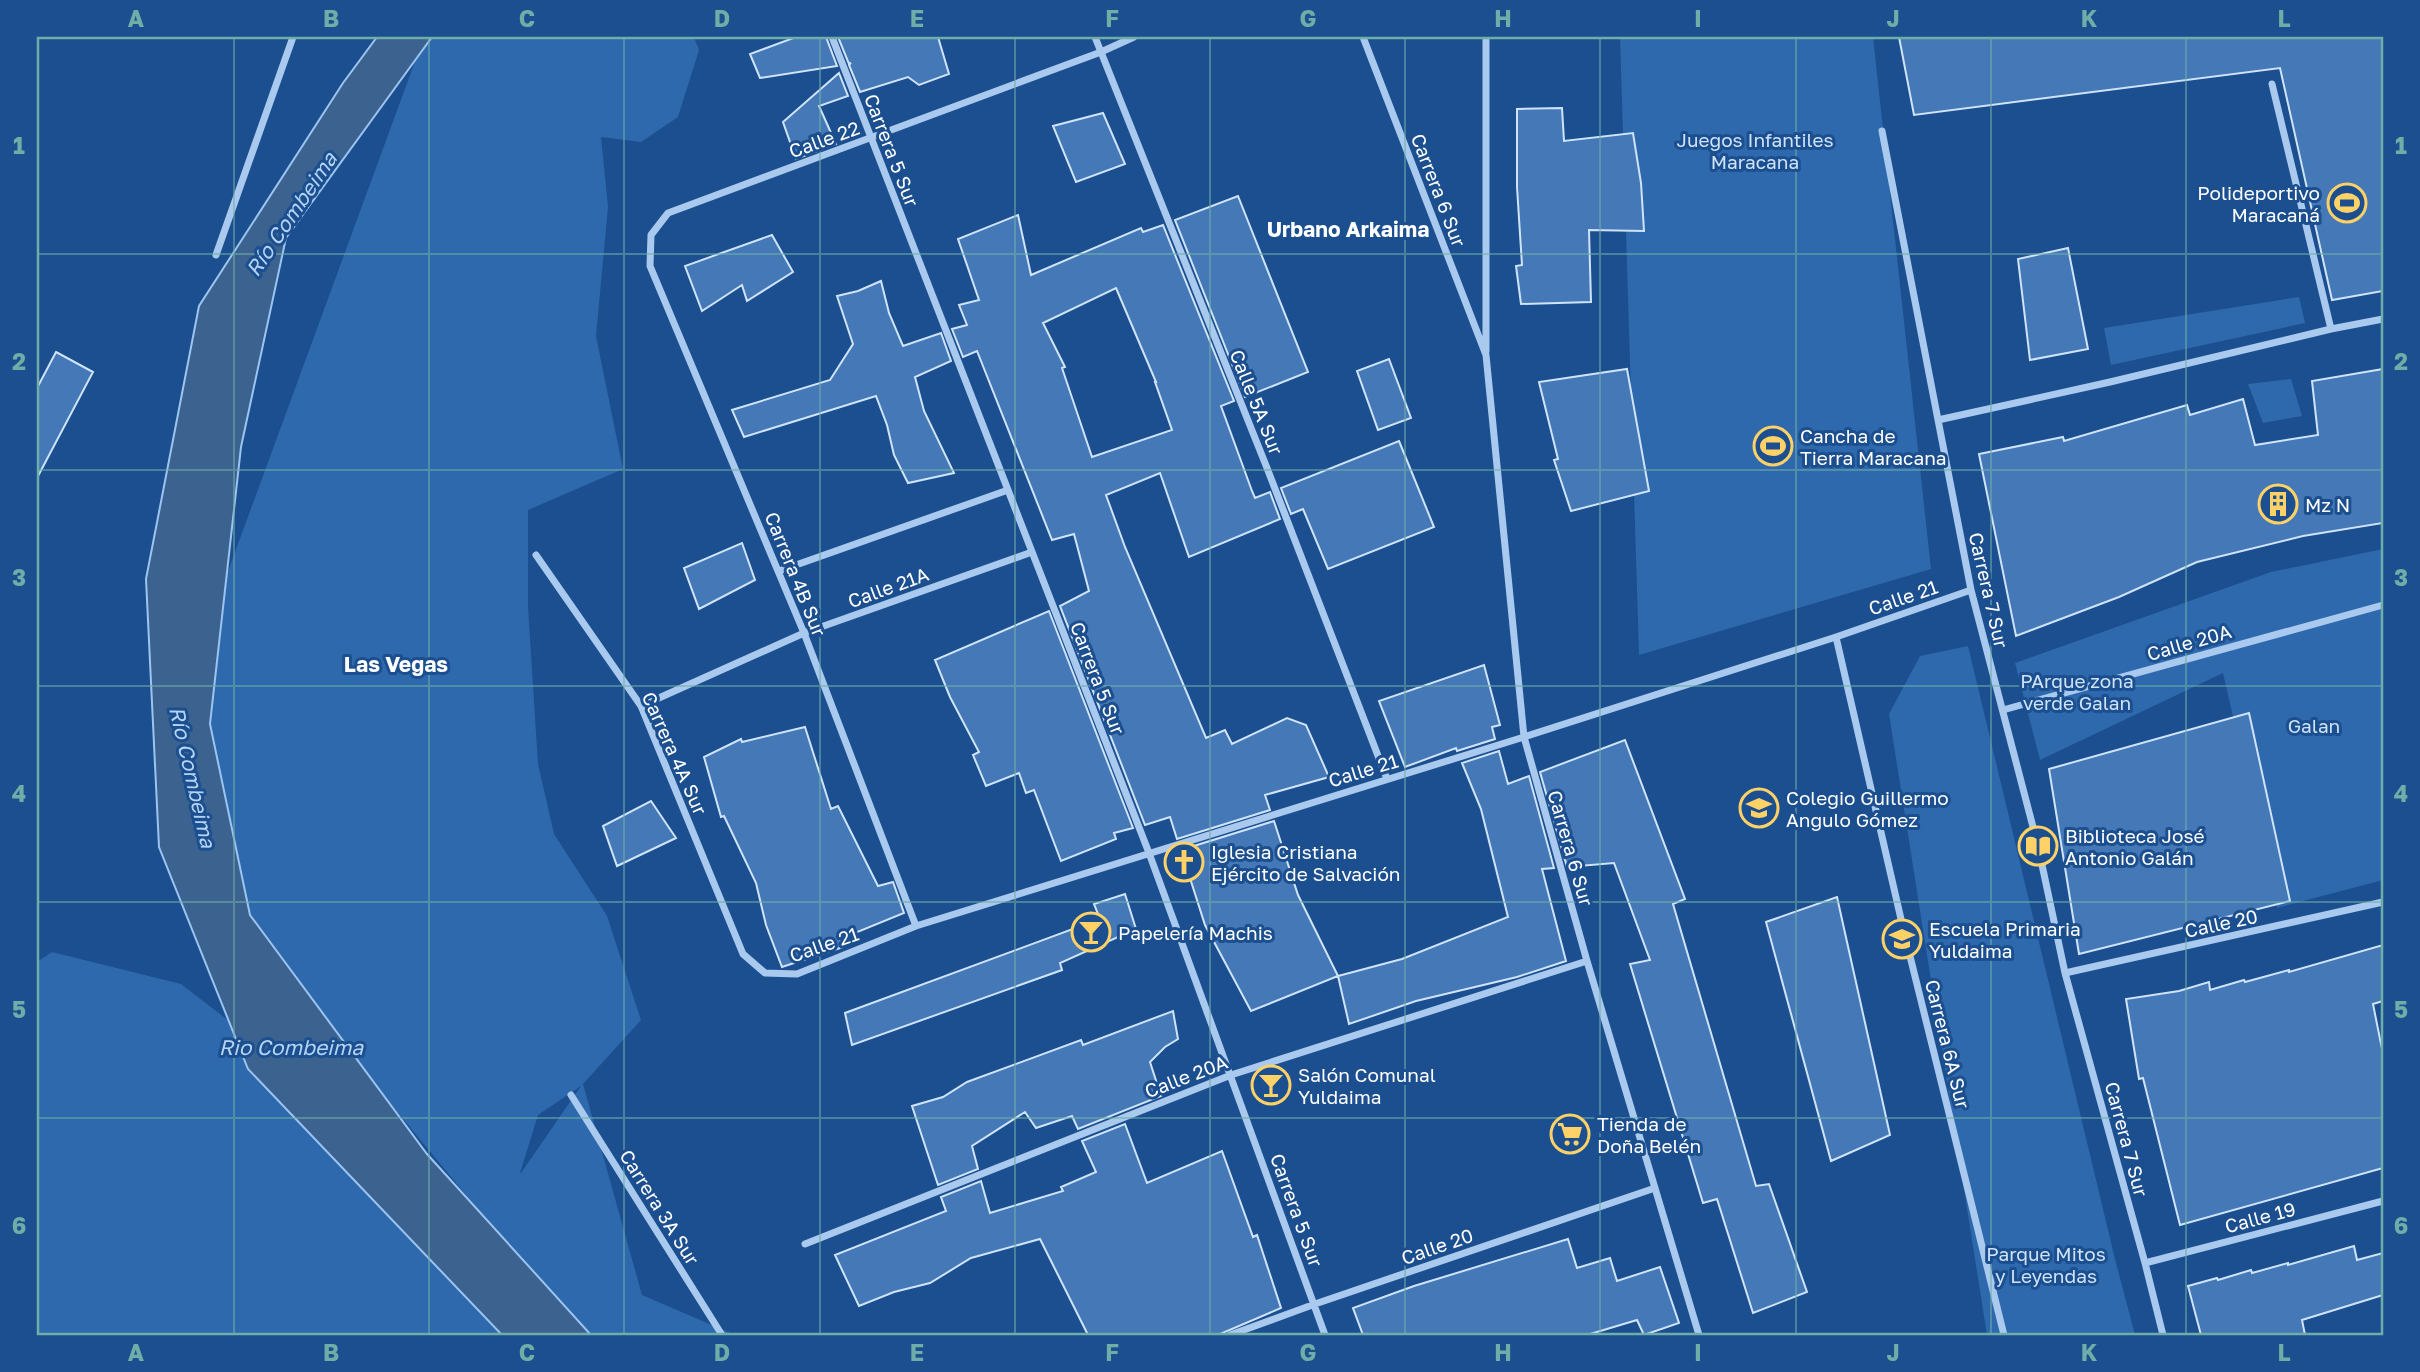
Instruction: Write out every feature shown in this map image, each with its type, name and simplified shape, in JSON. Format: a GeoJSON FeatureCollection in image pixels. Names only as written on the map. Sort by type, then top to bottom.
{"type":"FeatureCollection","features":[{"type":"Feature","properties":{"kind":"street"},"geometry":{"type":"LineString","coordinates":[[216,255],[293,37]]}},
{"type":"Feature","properties":{"kind":"street","name":"Carrera 5 Sur"},"geometry":{"type":"LineString","coordinates":[[832,37],[1149,853],[1325,1335]]}},
{"type":"Feature","properties":{"kind":"street","name":"Calle 5A Sur"},"geometry":{"type":"LineString","coordinates":[[1095,37],[1262,455],[1387,779]]}},
{"type":"Feature","properties":{"kind":"street","name":"Calle 22"},"geometry":{"type":"LineString","coordinates":[[652,235],[668,213],[1101,52],[1134,37]]}},
{"type":"Feature","properties":{"kind":"street","name":"Carrera 6 Sur"},"geometry":{"type":"LineString","coordinates":[[1363,37],[1486,355]]}},
{"type":"Feature","properties":{"kind":"street","name":"Carrera 6 Sur"},"geometry":{"type":"LineString","coordinates":[[1486,37],[1486,355],[1524,737],[1587,961],[1699,1335]]}},
{"type":"Feature","properties":{"kind":"street"},"geometry":{"type":"LineString","coordinates":[[2272,85],[2331,329]]}},
{"type":"Feature","properties":{"kind":"street","name":"Carrera 7 Sur"},"geometry":{"type":"LineString","coordinates":[[1882,131],[1971,590],[2038,846],[2065,973],[2163,1335]]}},
{"type":"Feature","properties":{"kind":"street","name":"Carrera 4B Sur"},"geometry":{"type":"LineString","coordinates":[[652,235],[650,266],[804,633],[916,926]]}},
{"type":"Feature","properties":{"kind":"street"},"geometry":{"type":"LineString","coordinates":[[1938,420],[2383,319]]}},
{"type":"Feature","properties":{"kind":"street"},"geometry":{"type":"LineString","coordinates":[[779,571],[1008,490]]}},
{"type":"Feature","properties":{"kind":"street","name":"Calle 21A"},"geometry":{"type":"LineString","coordinates":[[641,706],[804,633],[1032,552]]}},
{"type":"Feature","properties":{"kind":"street","name":"Carrera 4A Sur"},"geometry":{"type":"LineString","coordinates":[[536,555],[641,706],[743,954],[765,973]]}},
{"type":"Feature","properties":{"kind":"street","name":"Calle 21"},"geometry":{"type":"LineString","coordinates":[[765,973],[797,974],[916,926],[1524,737],[1836,637],[1971,590]]}},
{"type":"Feature","properties":{"kind":"street","name":"Calle 20A"},"geometry":{"type":"LineString","coordinates":[[2003,710],[2383,605]]}},
{"type":"Feature","properties":{"kind":"street","name":"Carrera 6A Sur"},"geometry":{"type":"LineString","coordinates":[[1836,637],[1904,932],[2004,1335]]}},
{"type":"Feature","properties":{"kind":"street","name":"Calle 20"},"geometry":{"type":"LineString","coordinates":[[2065,973],[2383,902]]}},
{"type":"Feature","properties":{"kind":"street","name":"Calle 20A"},"geometry":{"type":"LineString","coordinates":[[805,1244],[1231,1075],[1587,961]]}},
{"type":"Feature","properties":{"kind":"street","name":"Carrera 3A Sur"},"geometry":{"type":"LineString","coordinates":[[571,1095],[722,1335]]}},
{"type":"Feature","properties":{"kind":"street","name":"Calle 20"},"geometry":{"type":"LineString","coordinates":[[1230,1335],[1655,1188]]}},
{"type":"Feature","properties":{"kind":"street","name":"Calle 19"},"geometry":{"type":"LineString","coordinates":[[2145,1263],[2383,1201]]}},
{"type":"Feature","properties":{"kind":"green space"},"geometry":{"type":"Polygon","coordinates":[[[424,37],[694,37],[699,50],[678,117],[641,142],[601,137],[608,207],[596,336],[623,469],[528,510],[528,607],[538,764],[554,834],[607,916],[641,1020],[583,1084],[642,1295],[735,1335],[37,1335],[37,962],[52,952],[181,984],[485,1218],[389,1102],[236,902],[187,683],[424,37]],[[581,1086],[538,1115],[521,1173],[581,1086]]]}},
{"type":"Feature","properties":{"kind":"green space","name":"Juegos Infantiles Maracana"},"geometry":{"type":"Polygon","coordinates":[[[1620,37],[1873,37],[1931,569],[1639,655],[1620,37]]]}},
{"type":"Feature","properties":{"kind":"green space"},"geometry":{"type":"Polygon","coordinates":[[[2299,297],[2305,323],[2111,365],[2104,328],[2299,297]]]}},
{"type":"Feature","properties":{"kind":"green space"},"geometry":{"type":"Polygon","coordinates":[[[2291,379],[2302,416],[2263,423],[2248,384],[2291,379]]]}},
{"type":"Feature","properties":{"kind":"green space"},"geometry":{"type":"Polygon","coordinates":[[[2383,549],[2383,880],[2277,908],[2223,673],[2040,760],[2015,663],[2271,572],[2383,549]]]}},
{"type":"Feature","properties":{"kind":"green space","name":"Parque Mitos y Leyendas"},"geometry":{"type":"Polygon","coordinates":[[[1968,646],[2135,1335],[1987,1335],[1889,714],[1920,656],[1968,646]]]}},
{"type":"Feature","properties":{"kind":"water","name":"Rio Combeima"},"geometry":{"type":"Polygon","coordinates":[[[377,37],[432,37],[286,238],[241,447],[210,724],[250,915],[427,1154],[591,1335],[502,1335],[248,1069],[159,847],[146,579],[199,306],[343,83],[377,37]]]}},
{"type":"Feature","properties":{"kind":"building"},"geometry":{"type":"Polygon","coordinates":[[[796,37],[826,37],[837,66],[760,78],[750,54],[796,37]]]}},
{"type":"Feature","properties":{"kind":"building"},"geometry":{"type":"Polygon","coordinates":[[[838,37],[938,37],[949,74],[919,85],[908,77],[860,92],[849,65],[851,63],[849,64],[838,37]]]}},
{"type":"Feature","properties":{"kind":"building","name":"Polideportivo Maracaná"},"geometry":{"type":"Polygon","coordinates":[[[1899,37],[2383,37],[2383,291],[2332,300],[2280,68],[1914,115],[1899,37]]]}},
{"type":"Feature","properties":{"kind":"building"},"geometry":{"type":"Polygon","coordinates":[[[839,73],[848,96],[819,106],[836,144],[796,159],[783,122],[839,73]]]}},
{"type":"Feature","properties":{"kind":"building"},"geometry":{"type":"Polygon","coordinates":[[[1562,108],[1564,141],[1633,133],[1641,183],[1644,231],[1589,230],[1591,302],[1521,304],[1516,266],[1522,265],[1517,187],[1517,109],[1562,108]]]}},
{"type":"Feature","properties":{"kind":"building"},"geometry":{"type":"Polygon","coordinates":[[[1103,113],[1125,164],[1076,182],[1053,126],[1103,113]]]}},
{"type":"Feature","properties":{"kind":"building"},"geometry":{"type":"Polygon","coordinates":[[[1238,196],[1308,372],[1245,397],[1175,220],[1238,196]]]}},
{"type":"Feature","properties":{"kind":"building"},"geometry":{"type":"Polygon","coordinates":[[[1018,215],[1031,275],[1141,228],[1143,232],[1163,225],[1234,401],[1221,406],[1252,491],[1255,498],[1270,492],[1280,519],[1189,557],[1160,473],[1106,495],[1125,547],[1206,738],[1225,730],[1232,744],[1287,718],[1306,725],[1329,777],[1265,795],[1270,810],[1177,839],[1170,817],[1145,825],[1060,606],[1089,591],[1074,534],[1052,540],[977,351],[963,357],[952,329],[967,325],[959,305],[979,300],[958,239],[1018,215]],[[1116,288],[1043,323],[1065,367],[1062,368],[1092,457],[1172,430],[1156,382],[1116,288]]]}},
{"type":"Feature","properties":{"kind":"building"},"geometry":{"type":"Polygon","coordinates":[[[772,235],[793,272],[747,301],[742,285],[702,311],[685,266],[772,235]]]}},
{"type":"Feature","properties":{"kind":"building"},"geometry":{"type":"Polygon","coordinates":[[[2068,248],[2088,349],[2030,360],[2018,259],[2068,248]]]}},
{"type":"Feature","properties":{"kind":"building"},"geometry":{"type":"Polygon","coordinates":[[[881,281],[889,313],[903,346],[941,333],[951,361],[915,377],[924,411],[954,473],[908,483],[894,455],[876,396],[744,437],[732,410],[830,380],[853,344],[837,296],[881,281]]]}},
{"type":"Feature","properties":{"kind":"building"},"geometry":{"type":"Polygon","coordinates":[[[56,352],[93,372],[37,478],[37,388],[56,352]]]}},
{"type":"Feature","properties":{"kind":"building"},"geometry":{"type":"Polygon","coordinates":[[[1389,359],[1411,418],[1378,430],[1357,371],[1389,359]]]}},
{"type":"Feature","properties":{"kind":"building"},"geometry":{"type":"Polygon","coordinates":[[[1627,369],[1649,491],[1571,511],[1554,460],[1558,459],[1539,382],[1627,369]]]}},
{"type":"Feature","properties":{"kind":"building","name":"Mz N"},"geometry":{"type":"Polygon","coordinates":[[[2383,369],[2383,523],[2303,536],[2197,562],[2119,597],[2016,636],[1979,454],[2063,437],[2064,441],[2187,405],[2190,415],[2243,399],[2255,445],[2318,435],[2312,381],[2383,369]]]}},
{"type":"Feature","properties":{"kind":"building"},"geometry":{"type":"Polygon","coordinates":[[[1399,441],[1434,527],[1328,569],[1303,509],[1291,514],[1281,488],[1399,441]]]}},
{"type":"Feature","properties":{"kind":"building"},"geometry":{"type":"Polygon","coordinates":[[[742,543],[755,580],[699,609],[684,568],[742,543]]]}},
{"type":"Feature","properties":{"kind":"building"},"geometry":{"type":"Polygon","coordinates":[[[1049,611],[1133,828],[1114,833],[1116,839],[1061,861],[1034,790],[1026,793],[1019,773],[986,786],[973,755],[979,752],[950,697],[935,660],[1049,611]]]}},
{"type":"Feature","properties":{"kind":"building"},"geometry":{"type":"Polygon","coordinates":[[[1484,665],[1500,725],[1492,727],[1495,739],[1457,751],[1456,748],[1405,767],[1379,701],[1484,665]]]}},
{"type":"Feature","properties":{"kind":"building"},"geometry":{"type":"Polygon","coordinates":[[[2249,713],[2290,901],[2079,954],[2049,769],[2249,713]]]}},
{"type":"Feature","properties":{"kind":"building"},"geometry":{"type":"Polygon","coordinates":[[[805,727],[831,809],[838,806],[878,886],[893,882],[904,913],[840,939],[843,947],[782,967],[766,925],[756,883],[724,816],[721,817],[704,757],[741,739],[742,742],[805,727]]]}},
{"type":"Feature","properties":{"kind":"building"},"geometry":{"type":"Polygon","coordinates":[[[1625,740],[1685,899],[1673,904],[1756,1186],[1769,1184],[1807,1292],[1753,1313],[1717,1199],[1703,1203],[1630,964],[1650,960],[1614,863],[1567,867],[1540,772],[1625,740]]]}},
{"type":"Feature","properties":{"kind":"building"},"geometry":{"type":"Polygon","coordinates":[[[1499,751],[1508,784],[1529,776],[1554,868],[1542,869],[1566,961],[1517,977],[1416,1001],[1349,1024],[1338,976],[1402,959],[1508,917],[1481,809],[1462,763],[1499,751]]]}},
{"type":"Feature","properties":{"kind":"building"},"geometry":{"type":"Polygon","coordinates":[[[651,801],[676,838],[617,866],[603,826],[651,801]]]}},
{"type":"Feature","properties":{"kind":"building"},"geometry":{"type":"Polygon","coordinates":[[[1274,821],[1298,895],[1338,976],[1251,1011],[1205,925],[1181,850],[1274,821]]]}},
{"type":"Feature","properties":{"kind":"building"},"geometry":{"type":"Polygon","coordinates":[[[1125,894],[1136,929],[1060,963],[1062,970],[852,1045],[845,1013],[1100,919],[1094,904],[1125,894]]]}},
{"type":"Feature","properties":{"kind":"building"},"geometry":{"type":"Polygon","coordinates":[[[1837,897],[1890,1135],[1831,1161],[1766,922],[1837,897]]]}},
{"type":"Feature","properties":{"kind":"building"},"geometry":{"type":"Polygon","coordinates":[[[2383,945],[2383,1001],[2373,1004],[2383,1054],[2383,1168],[2180,1225],[2143,1078],[2139,1079],[2126,999],[2179,991],[2209,982],[2210,990],[2244,980],[2245,982],[2289,972],[2383,945]]]}},
{"type":"Feature","properties":{"kind":"building"},"geometry":{"type":"Polygon","coordinates":[[[1173,1011],[1178,1039],[1150,1062],[1161,1096],[1078,1129],[1072,1116],[1036,1128],[1025,1112],[972,1146],[978,1169],[938,1185],[912,1106],[943,1097],[967,1082],[1081,1040],[1083,1045],[1173,1011]]]}},
{"type":"Feature","properties":{"kind":"building"},"geometry":{"type":"Polygon","coordinates":[[[1125,1124],[1147,1183],[1222,1151],[1253,1237],[1257,1235],[1281,1308],[1218,1335],[1088,1335],[1040,1239],[971,1258],[930,1283],[894,1292],[859,1306],[835,1255],[946,1211],[941,1197],[981,1181],[990,1213],[1063,1191],[1061,1187],[1096,1172],[1082,1141],[1125,1124]]]}},
{"type":"Feature","properties":{"kind":"building"},"geometry":{"type":"Polygon","coordinates":[[[1568,1239],[1577,1268],[1610,1258],[1617,1281],[1660,1267],[1679,1323],[1644,1335],[1637,1320],[1587,1335],[1363,1335],[1353,1308],[1414,1286],[1568,1239]]]}},
{"type":"Feature","properties":{"kind":"building"},"geometry":{"type":"Polygon","coordinates":[[[2354,1246],[2357,1260],[2383,1253],[2383,1295],[2302,1320],[2305,1335],[2201,1335],[2188,1286],[2251,1270],[2252,1273],[2288,1265],[2354,1246]]]}},
{"type":"Feature","properties":{"kind":"place","name":"Polideportivo Maracaná"},"geometry":{"type":"Point","coordinates":[2347,203]}},
{"type":"Feature","properties":{"kind":"place","name":"Cancha de Tierra Maracana"},"geometry":{"type":"Point","coordinates":[1773,446]}},
{"type":"Feature","properties":{"kind":"place","name":"Mz N"},"geometry":{"type":"Point","coordinates":[2278,504]}},
{"type":"Feature","properties":{"kind":"place","name":"Colegio Guillermo Angulo Gómez"},"geometry":{"type":"Point","coordinates":[1759,808]}},
{"type":"Feature","properties":{"kind":"place","name":"Biblioteca José Antonio Galán"},"geometry":{"type":"Point","coordinates":[2038,846]}},
{"type":"Feature","properties":{"kind":"place","name":"Iglesia Cristiana Ejército de Salvación"},"geometry":{"type":"Point","coordinates":[1184,862]}},
{"type":"Feature","properties":{"kind":"place","name":"Papelería Machis"},"geometry":{"type":"Point","coordinates":[1091,932]}},
{"type":"Feature","properties":{"kind":"place","name":"Escuela Primaria Yuldaima"},"geometry":{"type":"Point","coordinates":[1902,939]}},
{"type":"Feature","properties":{"kind":"place","name":"Salón Comunal Yuldaima"},"geometry":{"type":"Point","coordinates":[1271,1085]}},
{"type":"Feature","properties":{"kind":"place","name":"Tienda de Doña Belén"},"geometry":{"type":"Point","coordinates":[1570,1134]}},
{"type":"Feature","properties":{"kind":"district","name":"Urbano Arkaima"},"geometry":{"type":"Point","coordinates":[1348,229]}},
{"type":"Feature","properties":{"kind":"district","name":"Las Vegas"},"geometry":{"type":"Point","coordinates":[396,664]}},
{"type":"Feature","properties":{"kind":"water label","name":"Río Combeima"},"geometry":{"type":"Point","coordinates":[291,214]}},
{"type":"Feature","properties":{"kind":"water label","name":"Río Combeima"},"geometry":{"type":"Point","coordinates":[193,777]}},
{"type":"Feature","properties":{"kind":"park label","name":"PArque zona verde Galan"},"geometry":{"type":"Point","coordinates":[2077,691]}},
{"type":"Feature","properties":{"kind":"park label","name":"Galan"},"geometry":{"type":"Point","coordinates":[2314,725]}}]}
